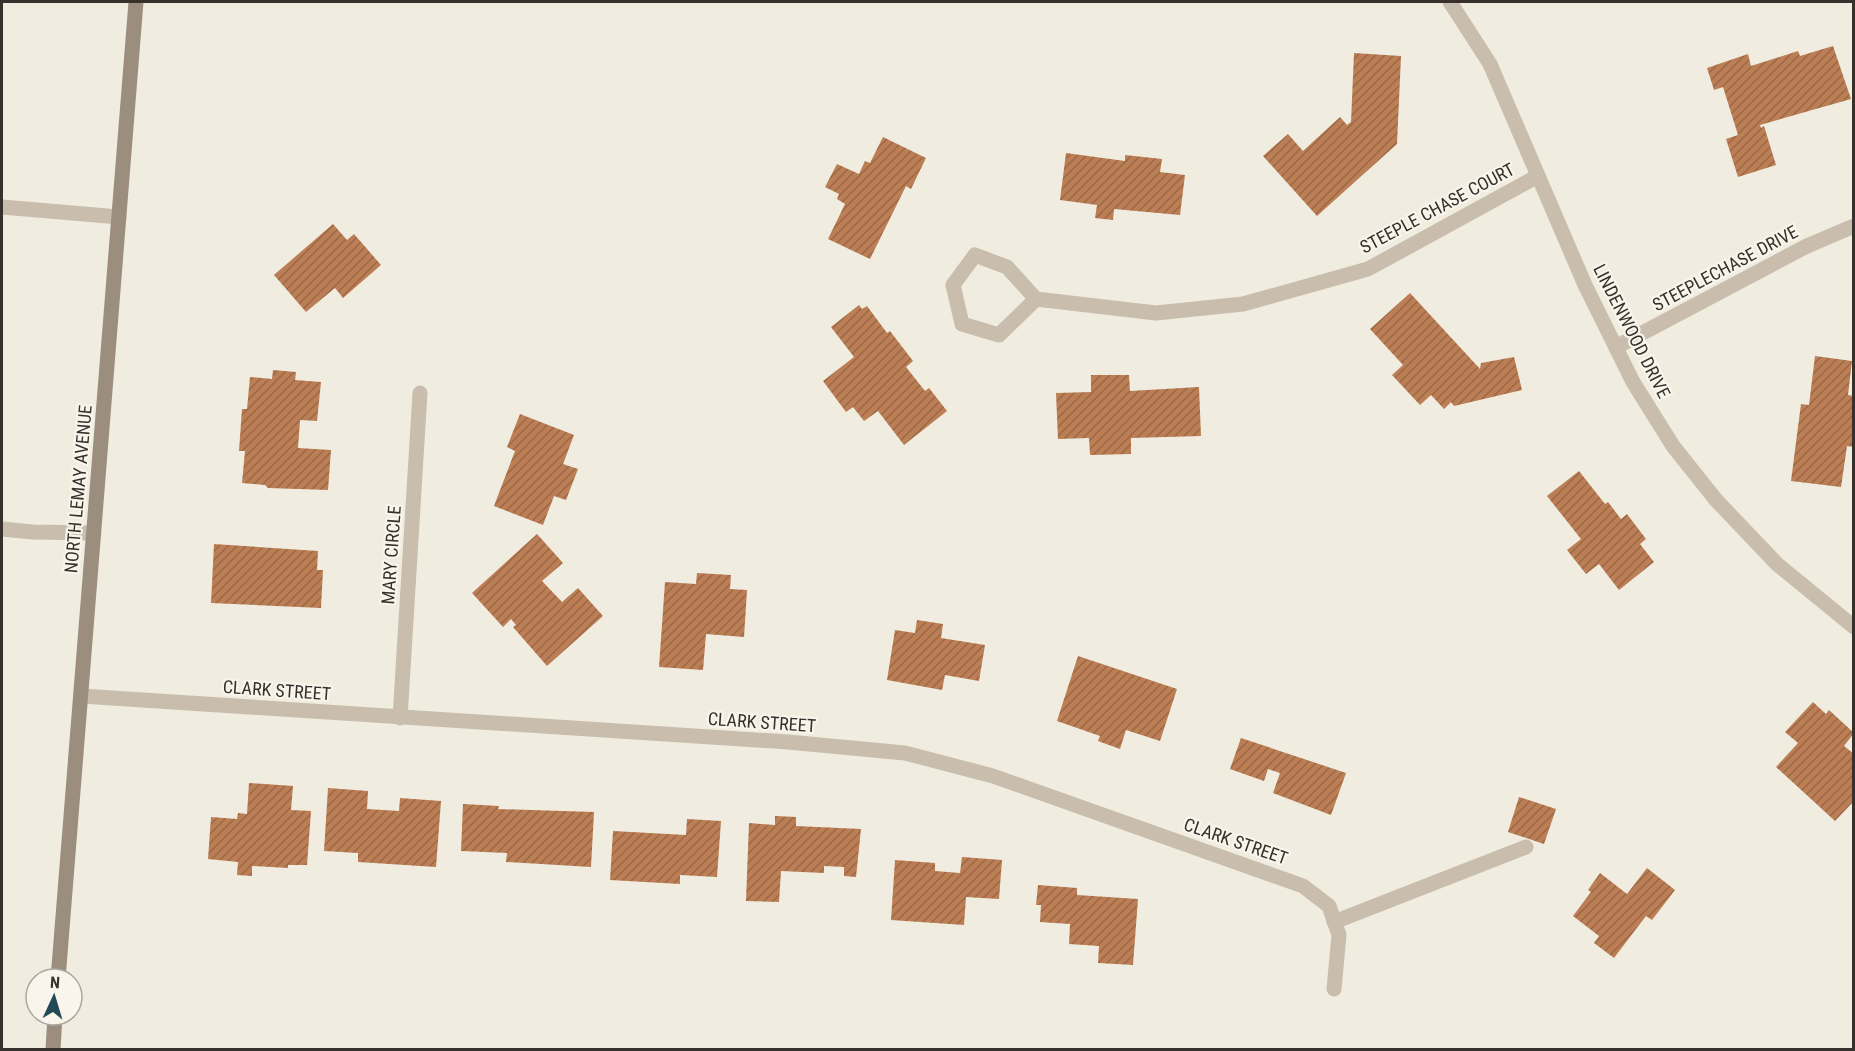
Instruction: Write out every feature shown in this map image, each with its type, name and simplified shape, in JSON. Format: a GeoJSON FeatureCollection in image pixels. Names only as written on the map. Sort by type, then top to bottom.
{"type":"FeatureCollection","features":[{"type":"Feature","properties":{"kind":"main road","name":"NORTH LEMAY AVENUE"},"geometry":{"type":"LineString","coordinates":[[59,967],[136,2]]}},
{"type":"Feature","properties":{"kind":"main road"},"geometry":{"type":"LineString","coordinates":[[53,1050],[54,1027]]}},
{"type":"Feature","properties":{"kind":"street","name":"LINDENWOOD DRIVE"},"geometry":{"type":"LineString","coordinates":[[1450,2],[1490,64],[1585,285],[1633,382],[1673,446],[1716,500],[1777,564],[1854,627]]}},
{"type":"Feature","properties":{"kind":"street","name":"STEEPLE CHASE COURT"},"geometry":{"type":"LineString","coordinates":[[1036,299],[1156,313],[1243,304],[1368,269],[1538,176]]}},
{"type":"Feature","properties":{"kind":"street"},"geometry":{"type":"LineString","coordinates":[[2,207],[119,217]]}},
{"type":"Feature","properties":{"kind":"street","name":"STEEPLECHASE DRIVE"},"geometry":{"type":"LineString","coordinates":[[1616,347],[1806,246],[1854,226]]}},
{"type":"Feature","properties":{"kind":"street"},"geometry":{"type":"LineString","coordinates":[[975,255],[1008,267],[1036,299],[999,335],[962,324],[953,285],[975,255]]}},
{"type":"Feature","properties":{"kind":"street","name":"MARY CIRCLE"},"geometry":{"type":"LineString","coordinates":[[400,718],[420,393]]}},
{"type":"Feature","properties":{"kind":"street"},"geometry":{"type":"LineString","coordinates":[[2,529],[94,533]]}},
{"type":"Feature","properties":{"kind":"street","name":"CLARK STREET"},"geometry":{"type":"LineString","coordinates":[[81,696],[788,742],[905,753],[993,777],[1303,886],[1329,906],[1339,935],[1334,989]]}},
{"type":"Feature","properties":{"kind":"street"},"geometry":{"type":"LineString","coordinates":[[1334,922],[1526,848]]}},
{"type":"Feature","properties":{"kind":"building"},"geometry":{"type":"Polygon","coordinates":[[[1833,46],[1851,99],[1760,125],[1761,128],[1764,126],[1776,165],[1738,177],[1726,139],[1738,135],[1723,87],[1714,90],[1707,68],[1748,54],[1751,66],[1798,51],[1800,56],[1833,46]]]}},
{"type":"Feature","properties":{"kind":"building"},"geometry":{"type":"Polygon","coordinates":[[[1354,53],[1401,56],[1397,144],[1317,216],[1263,156],[1288,134],[1303,151],[1340,117],[1347,125],[1351,122],[1354,53]]]}},
{"type":"Feature","properties":{"kind":"building"},"geometry":{"type":"Polygon","coordinates":[[[883,137],[926,158],[911,189],[906,186],[870,259],[828,239],[845,204],[837,199],[839,194],[825,187],[837,164],[859,174],[865,161],[870,163],[883,137]]]}},
{"type":"Feature","properties":{"kind":"building"},"geometry":{"type":"Polygon","coordinates":[[[1066,153],[1125,161],[1125,155],[1162,159],[1160,172],[1185,175],[1180,215],[1114,209],[1113,220],[1095,218],[1097,205],[1060,200],[1066,153]]]}},
{"type":"Feature","properties":{"kind":"building"},"geometry":{"type":"Polygon","coordinates":[[[333,224],[347,240],[354,234],[381,265],[343,298],[335,288],[306,312],[274,275],[333,224]]]}},
{"type":"Feature","properties":{"kind":"building"},"geometry":{"type":"Polygon","coordinates":[[[1410,293],[1480,369],[1481,363],[1514,357],[1522,390],[1454,406],[1451,402],[1444,409],[1431,395],[1420,405],[1392,375],[1403,365],[1370,329],[1410,293]]]}},
{"type":"Feature","properties":{"kind":"building"},"geometry":{"type":"Polygon","coordinates":[[[859,305],[862,309],[867,306],[887,333],[890,331],[913,361],[906,367],[925,391],[929,388],[947,411],[904,445],[878,411],[864,421],[853,407],[846,412],[823,381],[854,357],[831,327],[859,305]]]}},
{"type":"Feature","properties":{"kind":"building"},"geometry":{"type":"Polygon","coordinates":[[[1815,356],[1852,361],[1848,395],[1854,396],[1854,447],[1847,446],[1841,487],[1791,481],[1801,404],[1809,405],[1815,356]]]}},
{"type":"Feature","properties":{"kind":"building"},"geometry":{"type":"Polygon","coordinates":[[[273,370],[296,372],[295,380],[321,382],[317,421],[300,420],[298,448],[331,450],[328,490],[268,488],[265,485],[242,483],[245,451],[239,451],[242,409],[247,409],[250,377],[272,379],[273,370]]]}},
{"type":"Feature","properties":{"kind":"building"},"geometry":{"type":"Polygon","coordinates":[[[1091,375],[1129,375],[1130,391],[1199,387],[1201,436],[1131,438],[1131,454],[1090,455],[1089,438],[1058,439],[1056,393],[1091,392],[1091,375]]]}},
{"type":"Feature","properties":{"kind":"building"},"geometry":{"type":"Polygon","coordinates":[[[520,414],[574,435],[563,464],[578,469],[566,500],[554,496],[543,525],[494,506],[515,451],[507,447],[520,414]]]}},
{"type":"Feature","properties":{"kind":"building"},"geometry":{"type":"Polygon","coordinates":[[[1579,471],[1605,504],[1608,502],[1621,519],[1627,514],[1646,539],[1640,544],[1654,562],[1619,590],[1599,564],[1586,574],[1567,550],[1581,539],[1547,496],[1579,471]]]}},
{"type":"Feature","properties":{"kind":"building"},"geometry":{"type":"Polygon","coordinates":[[[537,534],[563,563],[542,581],[562,602],[578,588],[603,616],[547,666],[513,627],[516,625],[511,619],[503,627],[472,593],[537,534]]]}},
{"type":"Feature","properties":{"kind":"building"},"geometry":{"type":"Polygon","coordinates":[[[214,544],[318,551],[317,570],[323,570],[321,608],[211,603],[214,544]]]}},
{"type":"Feature","properties":{"kind":"building"},"geometry":{"type":"Polygon","coordinates":[[[697,573],[731,575],[730,589],[747,590],[744,637],[706,634],[703,670],[659,667],[665,582],[696,584],[697,573]]]}},
{"type":"Feature","properties":{"kind":"building"},"geometry":{"type":"Polygon","coordinates":[[[917,620],[943,624],[941,638],[985,645],[979,681],[945,675],[942,690],[887,680],[895,630],[915,633],[917,620]]]}},
{"type":"Feature","properties":{"kind":"building"},"geometry":{"type":"Polygon","coordinates":[[[1078,656],[1177,689],[1160,741],[1126,730],[1120,749],[1098,741],[1100,736],[1057,721],[1078,656]]]}},
{"type":"Feature","properties":{"kind":"building"},"geometry":{"type":"Polygon","coordinates":[[[1813,702],[1826,714],[1829,710],[1854,733],[1844,746],[1854,754],[1854,801],[1835,821],[1776,767],[1798,743],[1785,732],[1813,702]]]}},
{"type":"Feature","properties":{"kind":"building"},"geometry":{"type":"Polygon","coordinates":[[[1241,738],[1346,773],[1331,815],[1273,793],[1280,773],[1268,769],[1264,781],[1230,769],[1241,738]]]}},
{"type":"Feature","properties":{"kind":"building"},"geometry":{"type":"Polygon","coordinates":[[[249,783],[293,786],[291,810],[311,811],[307,865],[288,865],[288,868],[252,866],[252,876],[237,875],[238,862],[208,859],[211,817],[237,819],[238,813],[247,814],[249,783]]]}},
{"type":"Feature","properties":{"kind":"building"},"geometry":{"type":"Polygon","coordinates":[[[328,788],[368,791],[367,809],[399,811],[400,798],[441,801],[436,867],[358,862],[358,853],[324,851],[328,788]]]}},
{"type":"Feature","properties":{"kind":"building"},"geometry":{"type":"Polygon","coordinates":[[[1519,797],[1556,809],[1544,844],[1508,832],[1519,797]]]}},
{"type":"Feature","properties":{"kind":"building"},"geometry":{"type":"Polygon","coordinates":[[[463,804],[499,806],[498,809],[594,812],[591,867],[506,862],[507,853],[461,851],[463,804]]]}},
{"type":"Feature","properties":{"kind":"building"},"geometry":{"type":"Polygon","coordinates":[[[775,816],[796,817],[796,826],[861,829],[856,877],[844,876],[844,867],[824,866],[824,873],[781,871],[779,902],[746,901],[749,823],[775,825],[775,816]]]}},
{"type":"Feature","properties":{"kind":"building"},"geometry":{"type":"Polygon","coordinates":[[[687,819],[721,821],[717,877],[680,875],[680,884],[610,880],[613,831],[686,835],[687,819]]]}},
{"type":"Feature","properties":{"kind":"building"},"geometry":{"type":"Polygon","coordinates":[[[962,857],[1002,860],[999,899],[966,897],[964,925],[891,920],[895,860],[935,863],[935,871],[960,873],[962,857]]]}},
{"type":"Feature","properties":{"kind":"building"},"geometry":{"type":"Polygon","coordinates":[[[1647,868],[1675,890],[1652,920],[1646,916],[1614,958],[1594,943],[1599,936],[1573,916],[1591,892],[1588,890],[1600,873],[1627,894],[1647,868]]]}},
{"type":"Feature","properties":{"kind":"building"},"geometry":{"type":"Polygon","coordinates":[[[1038,885],[1077,888],[1077,895],[1138,899],[1133,965],[1098,963],[1099,946],[1069,944],[1070,924],[1040,922],[1041,905],[1036,905],[1038,885]]]}}]}
